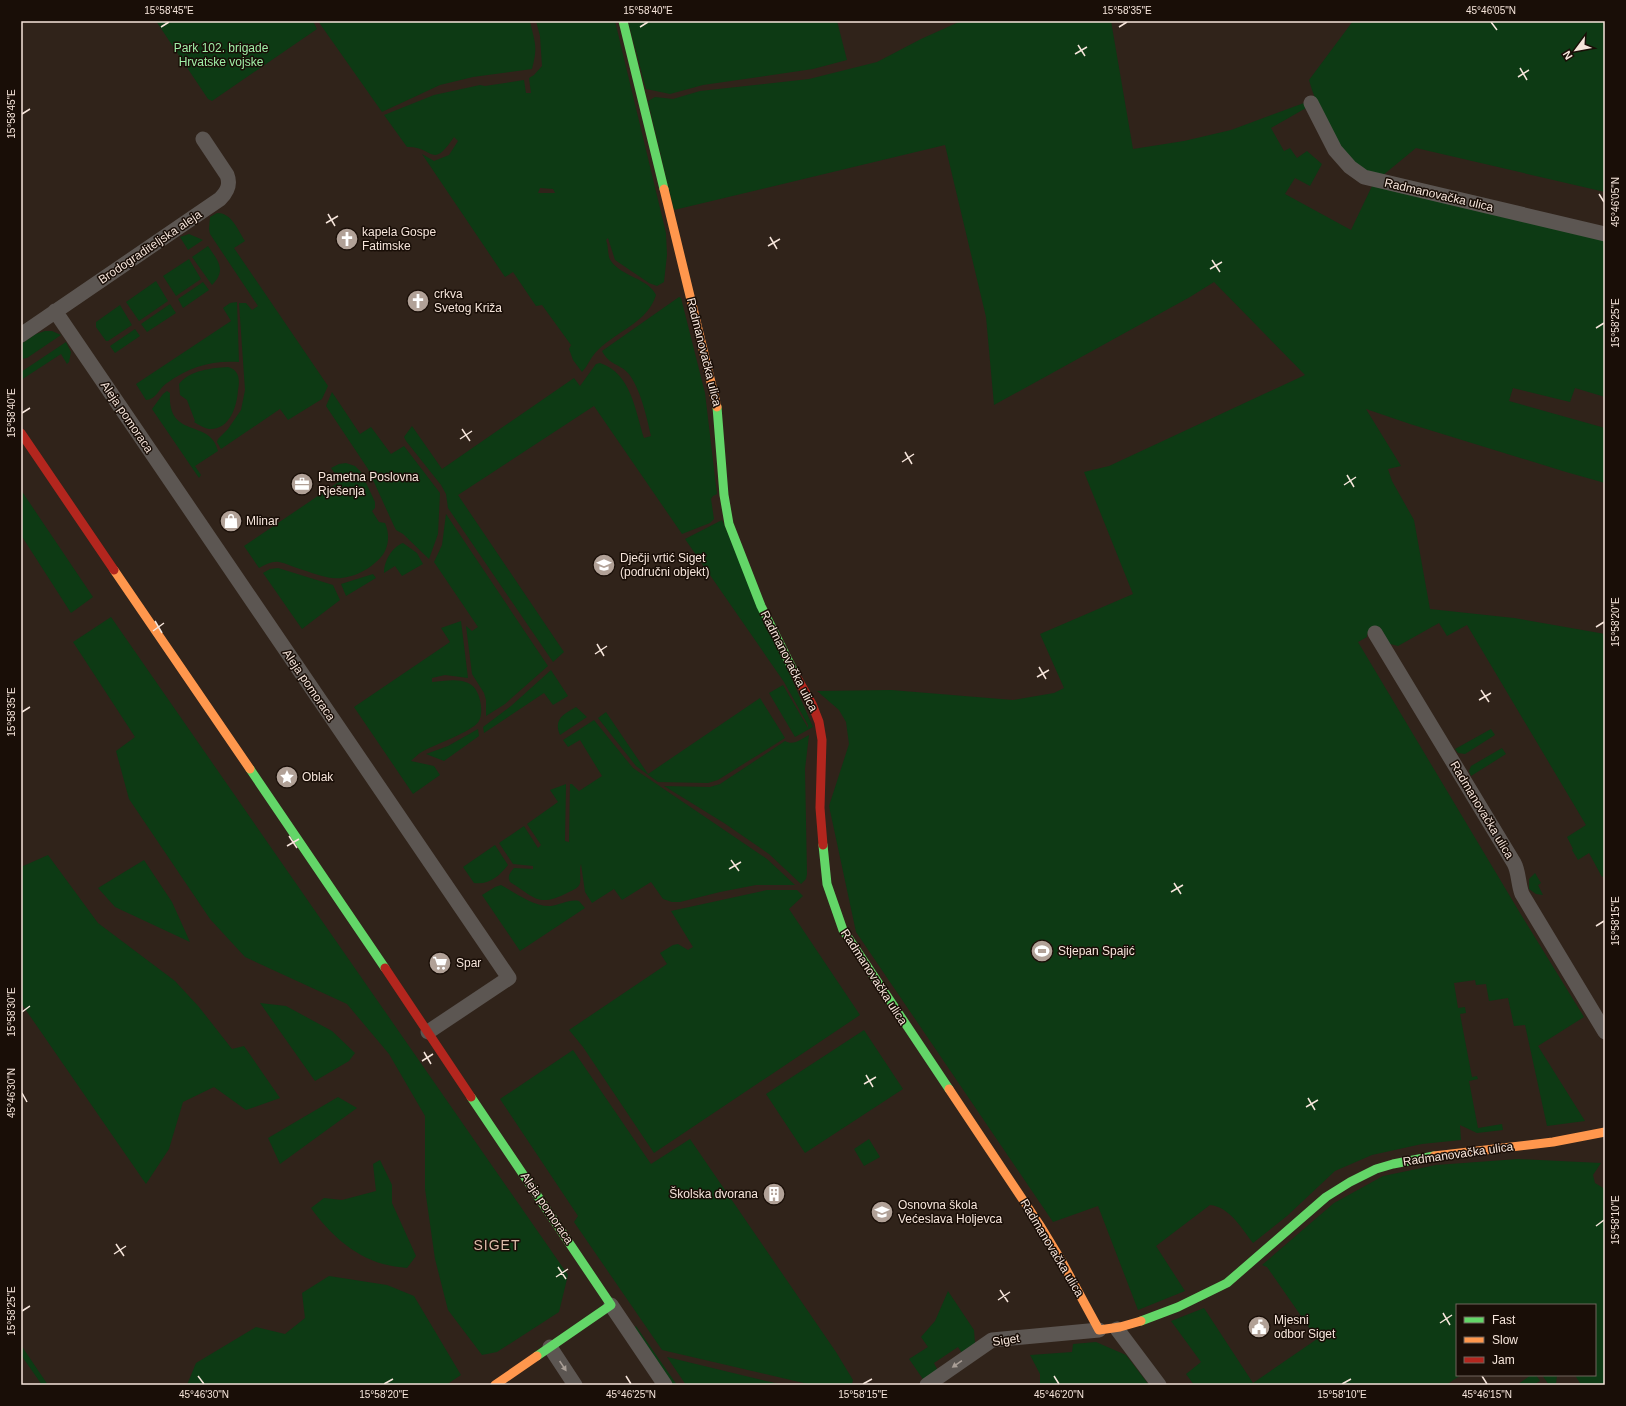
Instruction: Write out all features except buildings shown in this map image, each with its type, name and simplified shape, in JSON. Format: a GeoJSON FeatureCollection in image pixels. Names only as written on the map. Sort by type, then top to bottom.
{"type":"FeatureCollection","features":[{"type":"Feature","properties":{"kind":"street","name":"Radmanovačka ulica"},"geometry":{"type":"LineString","coordinates":[[623,21],[718,411],[723,487],[729,524],[761,606],[790,666],[812,704],[819,722],[822,740],[820,808],[823,851],[827,884],[839,921],[856,951],[1041,1227],[1061,1260],[1099,1330],[1117,1329],[1144,1322],[1228,1283],[1326,1197],[1350,1182],[1376,1169],[1424,1157],[1553,1142],[1605,1132]]}},
{"type":"Feature","properties":{"kind":"street","name":"Radmanovačka ulica"},"geometry":{"type":"LineString","coordinates":[[1310,103],[1335,150],[1350,166],[1364,177],[1605,234]]}},
{"type":"Feature","properties":{"kind":"street","name":"Brodograditeljska aleja"},"geometry":{"type":"LineString","coordinates":[[21,335],[220,199],[226,193],[229,180],[227,175],[203,139]]}},
{"type":"Feature","properties":{"kind":"street","name":"Aleja pomoraca"},"geometry":{"type":"LineString","coordinates":[[55,311],[509,978],[428,1032]]}},
{"type":"Feature","properties":{"kind":"street","name":"Aleja pomoraca"},"geometry":{"type":"LineString","coordinates":[[21,433],[428,1032],[665,1385]]}},
{"type":"Feature","properties":{"kind":"street","name":"Radmanovačka ulica"},"geometry":{"type":"LineString","coordinates":[[1375,633],[1514,863],[1522,894],[1605,1032]]}},
{"type":"Feature","properties":{"kind":"street"},"geometry":{"type":"LineString","coordinates":[[495,1385],[611,1306]]}},
{"type":"Feature","properties":{"kind":"street"},"geometry":{"type":"LineString","coordinates":[[1117,1329],[1159,1385]]}},
{"type":"Feature","properties":{"kind":"street","name":"Siget"},"geometry":{"type":"LineString","coordinates":[[927,1385],[992,1340],[1099,1330]]}},
{"type":"Feature","properties":{"kind":"street"},"geometry":{"type":"LineString","coordinates":[[550,1347],[575,1385]]}},
{"type":"Feature","properties":{"kind":"green space","name":"Park 102. brigade Hrvatske vojske"},"geometry":{"type":"Polygon","coordinates":[[[156,21],[313,21],[317,29],[212,101],[208,99],[156,21]]]}},
{"type":"Feature","properties":{"kind":"green space"},"geometry":{"type":"Polygon","coordinates":[[[318,21],[530,21],[535,45],[535,55],[532,69],[473,77],[440,85],[382,112],[318,21]]]}},
{"type":"Feature","properties":{"kind":"green space"},"geometry":{"type":"Polygon","coordinates":[[[536,21],[615,21],[666,233],[667,255],[664,282],[657,286],[649,283],[615,260],[608,238],[606,240],[608,254],[611,261],[621,270],[647,285],[656,295],[646,312],[631,326],[598,350],[582,372],[573,360],[569,349],[571,345],[542,305],[536,306],[513,272],[505,277],[422,154],[434,161],[449,155],[458,141],[454,137],[441,153],[436,155],[416,148],[407,147],[384,115],[434,95],[480,85],[485,86],[524,80],[526,93],[531,93],[529,78],[542,66],[540,36],[536,21]],[[540,188],[538,193],[555,193],[553,189],[540,188]]]}},
{"type":"Feature","properties":{"kind":"green space"},"geometry":{"type":"Polygon","coordinates":[[[628,21],[837,21],[847,60],[813,69],[703,85],[670,94],[646,89],[628,21]]]}},
{"type":"Feature","properties":{"kind":"green space"},"geometry":{"type":"Polygon","coordinates":[[[961,21],[1111,21],[1133,149],[1184,141],[1231,130],[1304,103],[1306,108],[1271,128],[1284,151],[1290,148],[1297,158],[1307,151],[1322,164],[1310,186],[1295,178],[1285,194],[1351,230],[1372,186],[1605,238],[1605,397],[1575,388],[1570,402],[1513,388],[1509,401],[1605,428],[1605,483],[1410,424],[1366,409],[1401,466],[1388,469],[1392,481],[1414,520],[1430,609],[1514,618],[1605,634],[1605,875],[1602,877],[1589,853],[1578,860],[1572,850],[1573,849],[1567,837],[1586,825],[1467,625],[1447,636],[1439,623],[1398,646],[1390,644],[1380,627],[1367,634],[1367,637],[1358,642],[1584,1017],[1538,1046],[1585,1121],[1547,1126],[1525,1025],[1514,1026],[1508,998],[1489,1001],[1486,984],[1476,985],[1475,980],[1454,983],[1458,1008],[1465,1007],[1466,1013],[1460,1014],[1472,1077],[1477,1076],[1478,1079],[1469,1081],[1478,1128],[1502,1124],[1503,1130],[1477,1133],[1460,1125],[1461,1140],[1422,1144],[1372,1155],[1335,1171],[1287,1216],[1253,1243],[1240,1225],[1229,1214],[1224,1210],[1210,1205],[1156,1246],[1185,1291],[1138,1310],[1098,1206],[1053,1222],[856,932],[829,806],[849,744],[846,722],[839,710],[817,691],[891,690],[1013,700],[1054,693],[1064,688],[1040,634],[1133,594],[1084,472],[1109,466],[1305,375],[1214,282],[1190,297],[994,405],[986,317],[945,145],[674,210],[648,101],[655,97],[673,99],[700,91],[809,79],[877,62],[921,39],[961,21]]]}},
{"type":"Feature","properties":{"kind":"green space"},"geometry":{"type":"Polygon","coordinates":[[[1353,21],[1605,21],[1605,192],[1416,148],[1382,176],[1361,169],[1343,149],[1328,127],[1317,103],[1309,80],[1353,21]]]}},
{"type":"Feature","properties":{"kind":"green space"},"geometry":{"type":"Polygon","coordinates":[[[217,213],[226,215],[234,222],[245,241],[234,248],[328,386],[322,399],[288,420],[280,409],[221,449],[217,442],[218,439],[228,429],[241,410],[245,390],[239,303],[246,303],[252,310],[258,306],[210,234],[210,217],[217,213]]]}},
{"type":"Feature","properties":{"kind":"green space"},"geometry":{"type":"Polygon","coordinates":[[[189,234],[203,240],[188,250],[180,237],[189,234]]]}},
{"type":"Feature","properties":{"kind":"green space"},"geometry":{"type":"Polygon","coordinates":[[[208,246],[218,261],[220,270],[217,280],[212,285],[192,257],[208,246]]]}},
{"type":"Feature","properties":{"kind":"green space"},"geometry":{"type":"Polygon","coordinates":[[[189,259],[201,279],[176,296],[163,276],[189,259]]]}},
{"type":"Feature","properties":{"kind":"green space"},"geometry":{"type":"Polygon","coordinates":[[[156,281],[168,301],[139,321],[126,302],[156,281]]]}},
{"type":"Feature","properties":{"kind":"green space"},"geometry":{"type":"Polygon","coordinates":[[[203,282],[209,290],[183,308],[178,299],[203,282]]]}},
{"type":"Feature","properties":{"kind":"green space"},"geometry":{"type":"Polygon","coordinates":[[[679,297],[681,298],[705,393],[717,494],[711,499],[714,519],[710,523],[682,534],[594,406],[458,495],[564,652],[553,662],[448,508],[446,494],[441,485],[404,437],[412,426],[442,469],[574,378],[580,386],[596,364],[600,363],[619,375],[630,394],[644,438],[651,436],[642,403],[632,379],[625,370],[611,362],[602,351],[679,297]]]}},
{"type":"Feature","properties":{"kind":"green space"},"geometry":{"type":"Polygon","coordinates":[[[237,302],[239,362],[219,362],[192,369],[175,377],[164,385],[155,396],[146,400],[136,384],[231,321],[223,308],[230,303],[237,302]]]}},
{"type":"Feature","properties":{"kind":"green space"},"geometry":{"type":"Polygon","coordinates":[[[170,304],[176,313],[147,332],[141,324],[170,304]]]}},
{"type":"Feature","properties":{"kind":"green space"},"geometry":{"type":"Polygon","coordinates":[[[120,305],[132,325],[106,341],[96,327],[96,322],[120,305]]]}},
{"type":"Feature","properties":{"kind":"green space"},"geometry":{"type":"Polygon","coordinates":[[[135,329],[140,336],[115,353],[110,346],[135,329]]]}},
{"type":"Feature","properties":{"kind":"green space"},"geometry":{"type":"Polygon","coordinates":[[[45,331],[52,331],[61,335],[27,358],[21,359],[21,344],[36,334],[45,331]]]}},
{"type":"Feature","properties":{"kind":"green space"},"geometry":{"type":"Polygon","coordinates":[[[66,342],[71,352],[69,362],[67,364],[61,354],[21,380],[21,372],[66,342]]]}},
{"type":"Feature","properties":{"kind":"green space"},"geometry":{"type":"Polygon","coordinates":[[[228,367],[235,371],[239,379],[234,410],[222,426],[209,429],[205,428],[194,422],[195,421],[187,400],[180,395],[179,384],[184,379],[195,373],[208,369],[228,367]]]}},
{"type":"Feature","properties":{"kind":"green space"},"geometry":{"type":"Polygon","coordinates":[[[167,391],[170,393],[171,408],[175,417],[182,423],[207,435],[214,441],[218,451],[195,466],[201,475],[199,478],[152,409],[167,391]]]}},
{"type":"Feature","properties":{"kind":"green space"},"geometry":{"type":"Polygon","coordinates":[[[332,392],[360,434],[371,427],[391,454],[404,446],[440,493],[438,534],[429,559],[403,534],[396,530],[368,469],[326,406],[332,392]]]}},
{"type":"Feature","properties":{"kind":"green space"},"geometry":{"type":"Polygon","coordinates":[[[346,463],[355,466],[361,472],[375,502],[375,508],[372,511],[379,522],[385,523],[387,527],[388,541],[386,549],[381,557],[371,566],[353,576],[339,578],[320,576],[279,562],[271,563],[259,568],[244,546],[340,481],[331,468],[339,464],[346,463]]]}},
{"type":"Feature","properties":{"kind":"green space"},"geometry":{"type":"Polygon","coordinates":[[[21,490],[93,597],[71,613],[21,535],[21,490]]]}},
{"type":"Feature","properties":{"kind":"green space"},"geometry":{"type":"Polygon","coordinates":[[[446,514],[548,666],[505,704],[486,716],[486,700],[484,693],[472,674],[466,626],[472,631],[478,627],[434,562],[442,545],[446,514]]]}},
{"type":"Feature","properties":{"kind":"green space"},"geometry":{"type":"Polygon","coordinates":[[[722,520],[813,727],[795,737],[769,693],[783,685],[808,728],[808,725],[784,682],[685,539],[722,520]]]}},
{"type":"Feature","properties":{"kind":"green space"},"geometry":{"type":"Polygon","coordinates":[[[403,543],[417,553],[423,564],[402,576],[395,566],[384,573],[385,564],[389,555],[395,548],[403,543]]]}},
{"type":"Feature","properties":{"kind":"green space"},"geometry":{"type":"Polygon","coordinates":[[[278,568],[333,585],[340,600],[302,629],[263,573],[270,569],[278,568]]]}},
{"type":"Feature","properties":{"kind":"green space"},"geometry":{"type":"Polygon","coordinates":[[[373,574],[376,578],[346,596],[341,584],[373,574]]]}},
{"type":"Feature","properties":{"kind":"green space"},"geometry":{"type":"Polygon","coordinates":[[[111,617],[568,1275],[559,1312],[497,1352],[482,1355],[448,1310],[435,1259],[425,1189],[425,1116],[389,1054],[347,1004],[245,957],[210,919],[129,799],[116,751],[135,737],[73,642],[111,617]]]}},
{"type":"Feature","properties":{"kind":"green space"},"geometry":{"type":"Polygon","coordinates":[[[461,621],[468,678],[445,675],[432,678],[432,682],[458,680],[470,684],[475,688],[479,697],[481,707],[480,718],[479,721],[469,730],[426,750],[411,761],[434,766],[440,775],[413,794],[354,707],[450,642],[441,628],[461,621]]]}},
{"type":"Feature","properties":{"kind":"green space"},"geometry":{"type":"Polygon","coordinates":[[[551,670],[568,696],[553,705],[544,693],[484,733],[483,727],[511,706],[551,670]]]}},
{"type":"Feature","properties":{"kind":"green space"},"geometry":{"type":"Polygon","coordinates":[[[760,698],[785,738],[718,780],[708,783],[658,782],[636,766],[598,718],[606,712],[648,774],[760,698]]]}},
{"type":"Feature","properties":{"kind":"green space"},"geometry":{"type":"Polygon","coordinates":[[[576,707],[587,717],[560,735],[558,729],[559,721],[564,715],[576,707]]]}},
{"type":"Feature","properties":{"kind":"green space"},"geometry":{"type":"Polygon","coordinates":[[[594,720],[633,768],[767,859],[795,885],[756,885],[680,902],[672,902],[663,899],[651,882],[622,900],[614,889],[592,903],[585,892],[581,864],[580,883],[576,889],[559,897],[544,900],[538,899],[510,882],[509,876],[514,868],[533,869],[533,866],[513,864],[499,843],[524,826],[538,848],[541,845],[527,824],[558,802],[550,790],[566,784],[565,841],[569,842],[570,784],[572,784],[579,791],[602,776],[580,740],[568,747],[563,740],[594,720]]]}},
{"type":"Feature","properties":{"kind":"green space"},"geometry":{"type":"Polygon","coordinates":[[[478,729],[479,736],[444,761],[426,754],[448,746],[478,729]]]}},
{"type":"Feature","properties":{"kind":"green space"},"geometry":{"type":"Polygon","coordinates":[[[1491,729],[1495,735],[1465,754],[1458,753],[1455,749],[1491,729]]]}},
{"type":"Feature","properties":{"kind":"green space"},"geometry":{"type":"Polygon","coordinates":[[[809,735],[805,769],[807,874],[806,879],[801,884],[769,854],[724,823],[664,786],[710,787],[720,784],[785,741],[791,743],[809,735]]]}},
{"type":"Feature","properties":{"kind":"green space"},"geometry":{"type":"Polygon","coordinates":[[[1502,748],[1506,754],[1471,776],[1469,771],[1471,766],[1502,748]]]}},
{"type":"Feature","properties":{"kind":"green space"},"geometry":{"type":"Polygon","coordinates":[[[495,845],[508,865],[494,879],[485,883],[474,883],[463,867],[495,845]]]}},
{"type":"Feature","properties":{"kind":"green space"},"geometry":{"type":"Polygon","coordinates":[[[48,855],[98,923],[175,981],[199,1007],[232,1049],[244,1046],[280,1098],[246,1110],[214,1087],[183,1102],[169,1149],[146,1184],[21,1003],[21,867],[48,855]]]}},
{"type":"Feature","properties":{"kind":"green space"},"geometry":{"type":"Polygon","coordinates":[[[144,860],[172,902],[190,942],[115,907],[98,888],[144,860]]]}},
{"type":"Feature","properties":{"kind":"green space"},"geometry":{"type":"Polygon","coordinates":[[[1535,873],[1541,883],[1538,885],[1543,895],[1536,894],[1529,889],[1529,879],[1535,873]]]}},
{"type":"Feature","properties":{"kind":"green space"},"geometry":{"type":"Polygon","coordinates":[[[501,885],[525,899],[545,906],[558,905],[568,901],[579,901],[585,908],[520,951],[482,895],[501,885]]]}},
{"type":"Feature","properties":{"kind":"green space"},"geometry":{"type":"Polygon","coordinates":[[[767,890],[797,890],[803,896],[789,909],[860,1015],[654,1153],[583,1047],[569,1030],[667,964],[660,953],[673,945],[678,944],[688,950],[693,947],[671,911],[767,890]]]}},
{"type":"Feature","properties":{"kind":"green space"},"geometry":{"type":"Polygon","coordinates":[[[260,1003],[286,1006],[332,1031],[355,1053],[349,1061],[315,1081],[260,1003]]]}},
{"type":"Feature","properties":{"kind":"green space"},"geometry":{"type":"Polygon","coordinates":[[[864,1030],[903,1089],[805,1153],[766,1094],[864,1030]]]}},
{"type":"Feature","properties":{"kind":"green space"},"geometry":{"type":"Polygon","coordinates":[[[573,1050],[651,1164],[690,1139],[836,1352],[853,1380],[852,1384],[812,1385],[662,1350],[574,1222],[578,1216],[500,1099],[573,1050]]]}},
{"type":"Feature","properties":{"kind":"green space"},"geometry":{"type":"Polygon","coordinates":[[[338,1097],[357,1108],[280,1164],[268,1138],[338,1097]]]}},
{"type":"Feature","properties":{"kind":"green space"},"geometry":{"type":"Polygon","coordinates":[[[869,1139],[880,1157],[864,1166],[854,1149],[869,1139]]]}},
{"type":"Feature","properties":{"kind":"green space"},"geometry":{"type":"Polygon","coordinates":[[[1518,1159],[1601,1163],[1593,1175],[1595,1183],[1605,1189],[1605,1385],[1581,1385],[1576,1376],[1596,1376],[1596,1304],[1456,1304],[1456,1376],[1460,1376],[1446,1385],[1194,1385],[1186,1374],[1201,1362],[1171,1321],[1204,1308],[1253,1383],[1317,1339],[1267,1267],[1262,1265],[1334,1203],[1383,1176],[1436,1165],[1518,1159]]]}},
{"type":"Feature","properties":{"kind":"green space"},"geometry":{"type":"Polygon","coordinates":[[[380,1160],[392,1185],[392,1203],[416,1256],[407,1268],[383,1264],[351,1249],[325,1226],[311,1208],[324,1198],[342,1200],[376,1191],[373,1164],[380,1160]]]}},
{"type":"Feature","properties":{"kind":"green space"},"geometry":{"type":"Polygon","coordinates":[[[329,1276],[387,1285],[414,1296],[461,1375],[446,1385],[187,1385],[196,1363],[256,1327],[285,1334],[305,1318],[302,1293],[329,1276]]]}},
{"type":"Feature","properties":{"kind":"green space"},"geometry":{"type":"Polygon","coordinates":[[[948,1291],[974,1330],[975,1343],[962,1353],[958,1347],[934,1363],[938,1371],[925,1382],[909,1359],[928,1347],[921,1337],[935,1321],[948,1291]]]}},
{"type":"Feature","properties":{"kind":"green space"},"geometry":{"type":"Polygon","coordinates":[[[636,1326],[677,1385],[671,1385],[633,1329],[636,1326]]]}},
{"type":"Feature","properties":{"kind":"green space"},"geometry":{"type":"Polygon","coordinates":[[[1096,1342],[1126,1355],[1149,1385],[1040,1385],[1040,1374],[1030,1355],[1072,1352],[1073,1344],[1096,1342]]]}},
{"type":"Feature","properties":{"kind":"green space"},"geometry":{"type":"Polygon","coordinates":[[[21,1345],[48,1385],[42,1385],[21,1355],[21,1345]]]}},
{"type":"Feature","properties":{"kind":"green space"},"geometry":{"type":"Polygon","coordinates":[[[667,1357],[783,1385],[686,1385],[667,1357]]]}},
{"type":"Feature","properties":{"kind":"green space"},"geometry":{"type":"Polygon","coordinates":[[[1530,1376],[1537,1376],[1540,1381],[1533,1385],[1517,1385],[1530,1376]]]}},
{"type":"Feature","properties":{"kind":"green space"},"geometry":{"type":"Polygon","coordinates":[[[1543,1376],[1557,1376],[1556,1384],[1549,1385],[1543,1376]]]}},
{"type":"Feature","properties":{"kind":"traffic: fast"},"geometry":{"type":"LineString","coordinates":[[623,21],[664,189]]}},
{"type":"Feature","properties":{"kind":"traffic: fast"},"geometry":{"type":"LineString","coordinates":[[717,407],[724,495],[729,524],[761,606],[796,676]]}},
{"type":"Feature","properties":{"kind":"traffic: fast"},"geometry":{"type":"LineString","coordinates":[[250,769],[385,968]]}},
{"type":"Feature","properties":{"kind":"traffic: fast"},"geometry":{"type":"LineString","coordinates":[[823,845],[827,884],[843,930],[949,1089]]}},
{"type":"Feature","properties":{"kind":"traffic: fast"},"geometry":{"type":"LineString","coordinates":[[471,1097],[611,1305],[537,1356]]}},
{"type":"Feature","properties":{"kind":"traffic: fast"},"geometry":{"type":"LineString","coordinates":[[1141,1321],[1178,1307],[1227,1283],[1326,1197],[1350,1182],[1376,1169],[1434,1156]]}},
{"type":"Feature","properties":{"kind":"traffic: slow"},"geometry":{"type":"LineString","coordinates":[[664,189],[717,407]]}},
{"type":"Feature","properties":{"kind":"traffic: slow"},"geometry":{"type":"LineString","coordinates":[[114,570],[250,769]]}},
{"type":"Feature","properties":{"kind":"traffic: slow"},"geometry":{"type":"LineString","coordinates":[[949,1089],[1041,1227],[1061,1260],[1099,1330],[1120,1327],[1141,1321]]}},
{"type":"Feature","properties":{"kind":"traffic: slow"},"geometry":{"type":"LineString","coordinates":[[1434,1156],[1553,1142],[1605,1132]]}},
{"type":"Feature","properties":{"kind":"traffic: slow"},"geometry":{"type":"LineString","coordinates":[[495,1385],[537,1356]]}},
{"type":"Feature","properties":{"kind":"traffic: jam"},"geometry":{"type":"LineString","coordinates":[[21,433],[114,570]]}},
{"type":"Feature","properties":{"kind":"traffic: jam"},"geometry":{"type":"LineString","coordinates":[[796,676],[812,704],[819,722],[822,740],[820,808],[823,845]]}},
{"type":"Feature","properties":{"kind":"traffic: jam"},"geometry":{"type":"LineString","coordinates":[[385,968],[471,1097]]}},
{"type":"Feature","properties":{"kind":"place","name":"kapela Gospe Fatimske"},"geometry":{"type":"Point","coordinates":[347,239]}},
{"type":"Feature","properties":{"kind":"place","name":"crkva Svetog Križa"},"geometry":{"type":"Point","coordinates":[418,301]}},
{"type":"Feature","properties":{"kind":"place","name":"Pametna Poslovna Rješenja"},"geometry":{"type":"Point","coordinates":[302,484]}},
{"type":"Feature","properties":{"kind":"place","name":"Mlinar"},"geometry":{"type":"Point","coordinates":[231,521]}},
{"type":"Feature","properties":{"kind":"place","name":"Dječji vrtić Siget (područni objekt)"},"geometry":{"type":"Point","coordinates":[604,565]}},
{"type":"Feature","properties":{"kind":"place","name":"Oblak"},"geometry":{"type":"Point","coordinates":[287,777]}},
{"type":"Feature","properties":{"kind":"place","name":"Stjepan Spajić"},"geometry":{"type":"Point","coordinates":[1042,951]}},
{"type":"Feature","properties":{"kind":"place","name":"Spar"},"geometry":{"type":"Point","coordinates":[440,963]}},
{"type":"Feature","properties":{"kind":"place","name":"Školska dvorana"},"geometry":{"type":"Point","coordinates":[774,1194]}},
{"type":"Feature","properties":{"kind":"place","name":"Osnovna škola Većeslava Holjevca"},"geometry":{"type":"Point","coordinates":[882,1212]}},
{"type":"Feature","properties":{"kind":"place","name":"Mjesni odbor Siget"},"geometry":{"type":"Point","coordinates":[1259,1327]}},
{"type":"Feature","properties":{"kind":"district","name":"SIGET"},"geometry":{"type":"Point","coordinates":[497,1245]}}]}
